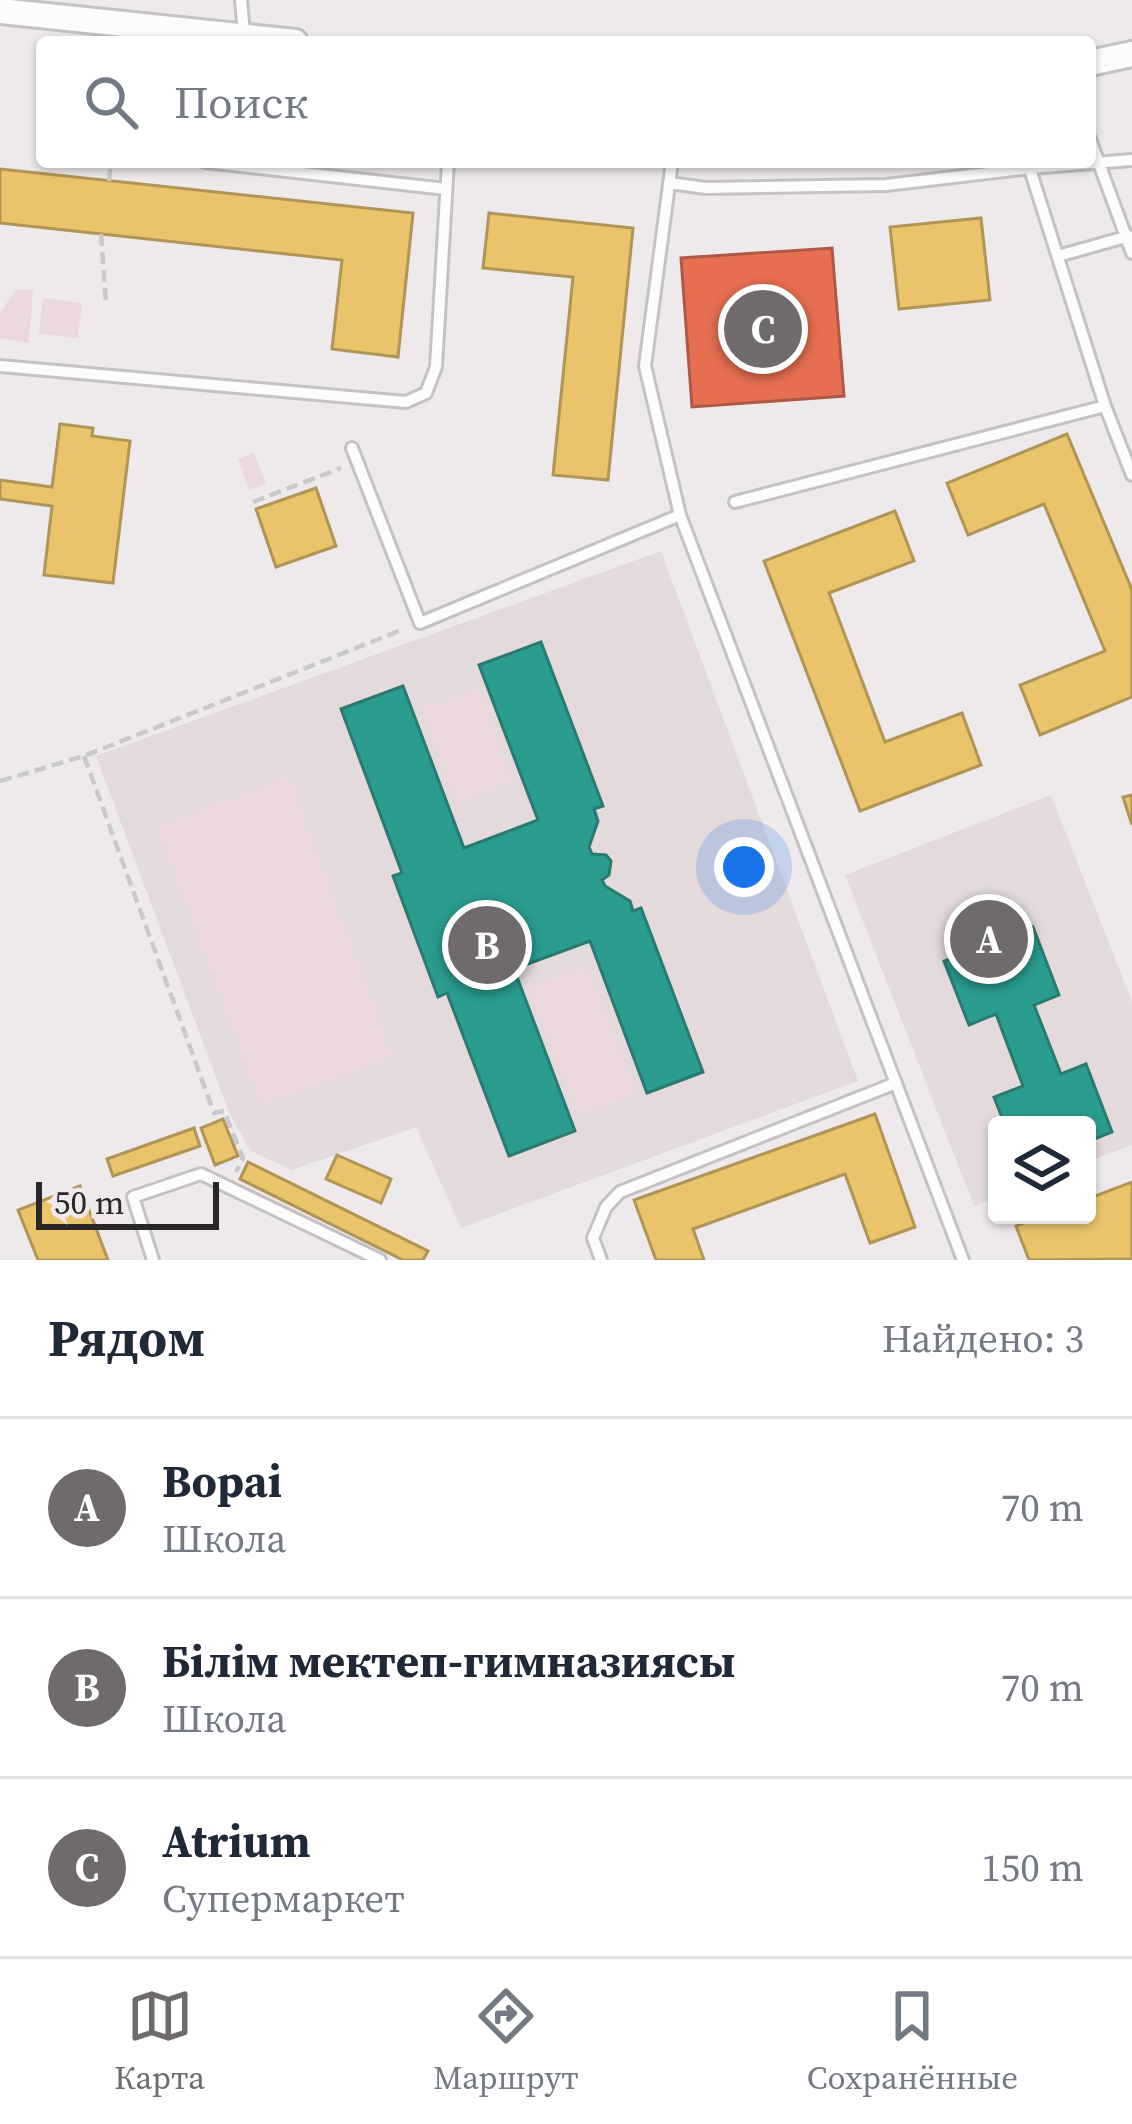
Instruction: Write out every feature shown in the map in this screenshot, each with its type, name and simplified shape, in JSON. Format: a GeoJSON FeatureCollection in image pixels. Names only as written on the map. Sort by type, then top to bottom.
{"type":"FeatureCollection","features":[{"type":"Feature","properties":{"kind":"street"},"geometry":{"type":"LineString","coordinates":[[0,11],[235,36]]}},
{"type":"Feature","properties":{"kind":"street"},"geometry":{"type":"LineString","coordinates":[[1096,62],[1132,54]]}},
{"type":"Feature","properties":{"kind":"lane"},"geometry":{"type":"LineString","coordinates":[[241,0],[244,36]]}},
{"type":"Feature","properties":{"kind":"lane"},"geometry":{"type":"LineString","coordinates":[[1096,156],[1132,253]]}},
{"type":"Feature","properties":{"kind":"lane"},"geometry":{"type":"LineString","coordinates":[[1096,164],[1132,160]]}},
{"type":"Feature","properties":{"kind":"lane"},"geometry":{"type":"LineString","coordinates":[[259,168],[446,189]]}},
{"type":"Feature","properties":{"kind":"lane"},"geometry":{"type":"LineString","coordinates":[[0,366],[406,402],[426,393],[436,367],[448,168]]}},
{"type":"Feature","properties":{"kind":"lane"},"geometry":{"type":"LineString","coordinates":[[672,168],[645,366],[680,515],[963,1260]]}},
{"type":"Feature","properties":{"kind":"lane"},"geometry":{"type":"LineString","coordinates":[[670,183],[706,188],[886,185],[1008,168]]}},
{"type":"Feature","properties":{"kind":"lane"},"geometry":{"type":"LineString","coordinates":[[1030,168],[1105,406],[1132,475]]}},
{"type":"Feature","properties":{"kind":"lane"},"geometry":{"type":"LineString","coordinates":[[1058,256],[1129,236]]}},
{"type":"Feature","properties":{"kind":"lane"},"geometry":{"type":"LineString","coordinates":[[735,502],[1105,406]]}},
{"type":"Feature","properties":{"kind":"lane"},"geometry":{"type":"LineString","coordinates":[[352,448],[420,623],[680,515]]}},
{"type":"Feature","properties":{"kind":"lane"},"geometry":{"type":"LineString","coordinates":[[601,1260],[593,1238],[606,1207],[620,1192],[896,1083]]}},
{"type":"Feature","properties":{"kind":"lane"},"geometry":{"type":"LineString","coordinates":[[153,1260],[133,1197],[201,1174],[380,1260]]}},
{"type":"Feature","properties":{"kind":"path"},"geometry":{"type":"LineString","coordinates":[[109,182],[110,168]]}},
{"type":"Feature","properties":{"kind":"path"},"geometry":{"type":"LineString","coordinates":[[101,234],[106,302]]}},
{"type":"Feature","properties":{"kind":"path"},"geometry":{"type":"LineString","coordinates":[[762,324],[764,350]]}},
{"type":"Feature","properties":{"kind":"path"},"geometry":{"type":"LineString","coordinates":[[253,502],[357,462]]}},
{"type":"Feature","properties":{"kind":"path"},"geometry":{"type":"LineString","coordinates":[[0,781],[84,756],[420,623]]}},
{"type":"Feature","properties":{"kind":"path"},"geometry":{"type":"LineString","coordinates":[[84,756],[214,1113],[224,1111],[243,1158],[229,1187]]}},
{"type":"Feature","properties":{"kind":"shaded area"},"geometry":{"type":"Polygon","coordinates":[[[16,290],[33,290],[29,343],[0,338],[0,312],[16,290]]]}},
{"type":"Feature","properties":{"kind":"shaded area"},"geometry":{"type":"Polygon","coordinates":[[[43,298],[82,303],[78,338],[39,334],[43,298]]]}},
{"type":"Feature","properties":{"kind":"shaded area"},"geometry":{"type":"Polygon","coordinates":[[[254,453],[266,484],[249,490],[238,459],[254,453]]]}},
{"type":"Feature","properties":{"kind":"shaded area"},"geometry":{"type":"Polygon","coordinates":[[[661,551],[858,1081],[461,1228],[416,1127],[292,1170],[251,1151],[230,1115],[96,756],[661,551]]]}},
{"type":"Feature","properties":{"kind":"shaded area"},"geometry":{"type":"Polygon","coordinates":[[[479,689],[512,783],[457,803],[423,708],[479,689]]]}},
{"type":"Feature","properties":{"kind":"shaded area"},"geometry":{"type":"Polygon","coordinates":[[[289,777],[393,1057],[261,1105],[157,826],[289,777]]]}},
{"type":"Feature","properties":{"kind":"shaded area"},"geometry":{"type":"Polygon","coordinates":[[[1051,795],[1132,1002],[1132,1145],[1096,1159],[1096,1116],[988,1116],[988,1201],[974,1206],[845,875],[1051,795]]]}},
{"type":"Feature","properties":{"kind":"shaded area"},"geometry":{"type":"Polygon","coordinates":[[[586,966],[636,1093],[579,1115],[529,989],[586,966]]]}},
{"type":"Feature","properties":{"kind":"building: Жильё"},"geometry":{"type":"Polygon","coordinates":[[[0,169],[413,213],[398,357],[332,349],[342,260],[0,223],[0,169]]]}},
{"type":"Feature","properties":{"kind":"building: Жильё"},"geometry":{"type":"Polygon","coordinates":[[[489,213],[633,228],[608,480],[553,475],[573,277],[483,268],[489,213]]]}},
{"type":"Feature","properties":{"kind":"building: Жильё"},"geometry":{"type":"Polygon","coordinates":[[[981,218],[990,300],[899,309],[890,227],[981,218]]]}},
{"type":"Feature","properties":{"kind":"building: Жильё"},"geometry":{"type":"Polygon","coordinates":[[[60,424],[93,428],[92,436],[130,441],[113,583],[44,575],[52,506],[0,499],[0,480],[52,487],[60,424]]]}},
{"type":"Feature","properties":{"kind":"building: Жильё"},"geometry":{"type":"Polygon","coordinates":[[[1067,434],[1132,590],[1132,697],[1040,735],[1020,685],[1105,651],[1044,504],[968,535],[947,483],[1067,434]]]}},
{"type":"Feature","properties":{"kind":"building: Жильё"},"geometry":{"type":"Polygon","coordinates":[[[316,488],[336,546],[276,567],[256,509],[316,488]]]}},
{"type":"Feature","properties":{"kind":"building: Жильё"},"geometry":{"type":"Polygon","coordinates":[[[895,511],[914,561],[829,593],[885,742],[962,713],[981,765],[860,811],[764,561],[895,511]]]}},
{"type":"Feature","properties":{"kind":"building: Жильё"},"geometry":{"type":"Polygon","coordinates":[[[1132,795],[1132,825],[1123,797],[1132,795]]]}},
{"type":"Feature","properties":{"kind":"building: Жильё"},"geometry":{"type":"Polygon","coordinates":[[[875,1114],[915,1227],[870,1243],[845,1174],[693,1229],[704,1260],[656,1260],[634,1200],[875,1114]]]}},
{"type":"Feature","properties":{"kind":"building: Жильё"},"geometry":{"type":"Polygon","coordinates":[[[223,1119],[238,1156],[215,1165],[201,1128],[223,1119]]]}},
{"type":"Feature","properties":{"kind":"building: Жильё"},"geometry":{"type":"Polygon","coordinates":[[[194,1128],[200,1146],[113,1176],[107,1159],[194,1128]]]}},
{"type":"Feature","properties":{"kind":"building: Жильё"},"geometry":{"type":"Polygon","coordinates":[[[337,1155],[391,1179],[381,1203],[326,1179],[337,1155]]]}},
{"type":"Feature","properties":{"kind":"building: Жильё"},"geometry":{"type":"Polygon","coordinates":[[[248,1162],[428,1251],[423,1260],[403,1260],[240,1179],[248,1162]]]}},
{"type":"Feature","properties":{"kind":"building: Жильё"},"geometry":{"type":"Polygon","coordinates":[[[1132,1182],[1132,1259],[1029,1260],[1016,1226],[1096,1224],[1096,1196],[1132,1182]]]}},
{"type":"Feature","properties":{"kind":"building: Жильё"},"geometry":{"type":"Polygon","coordinates":[[[80,1186],[108,1260],[38,1260],[18,1210],[80,1186]]]}},
{"type":"Feature","properties":{"kind":"building: Торговля"},"geometry":{"type":"Polygon","coordinates":[[[832,248],[844,396],[692,407],[681,258],[832,248]]]}},
{"type":"Feature","properties":{"kind":"building: Школы"},"geometry":{"type":"Polygon","coordinates":[[[541,642],[603,806],[594,809],[598,821],[589,847],[592,854],[606,855],[611,861],[609,875],[602,880],[605,886],[630,901],[633,911],[641,908],[703,1072],[647,1093],[590,941],[514,969],[575,1131],[509,1156],[447,993],[438,997],[393,876],[402,873],[341,709],[403,686],[464,848],[538,820],[479,665],[541,642]]]}},
{"type":"Feature","properties":{"kind":"building: Школы"},"geometry":{"type":"Polygon","coordinates":[[[1033,927],[1059,995],[1034,1005],[1061,1074],[1086,1064],[1112,1132],[1096,1138],[1096,1116],[1001,1116],[994,1097],[1023,1086],[996,1014],[969,1025],[944,961],[1033,927]]]}},
{"type":"Feature","properties":{"kind":"place","name":"Atrium"},"geometry":{"type":"Point","coordinates":[763,329]}},
{"type":"Feature","properties":{"kind":"place","name":"Bopai"},"geometry":{"type":"Point","coordinates":[989,939]}},
{"type":"Feature","properties":{"kind":"place","name":"Білім мектеп-гимназиясы"},"geometry":{"type":"Point","coordinates":[487,945]}}]}
